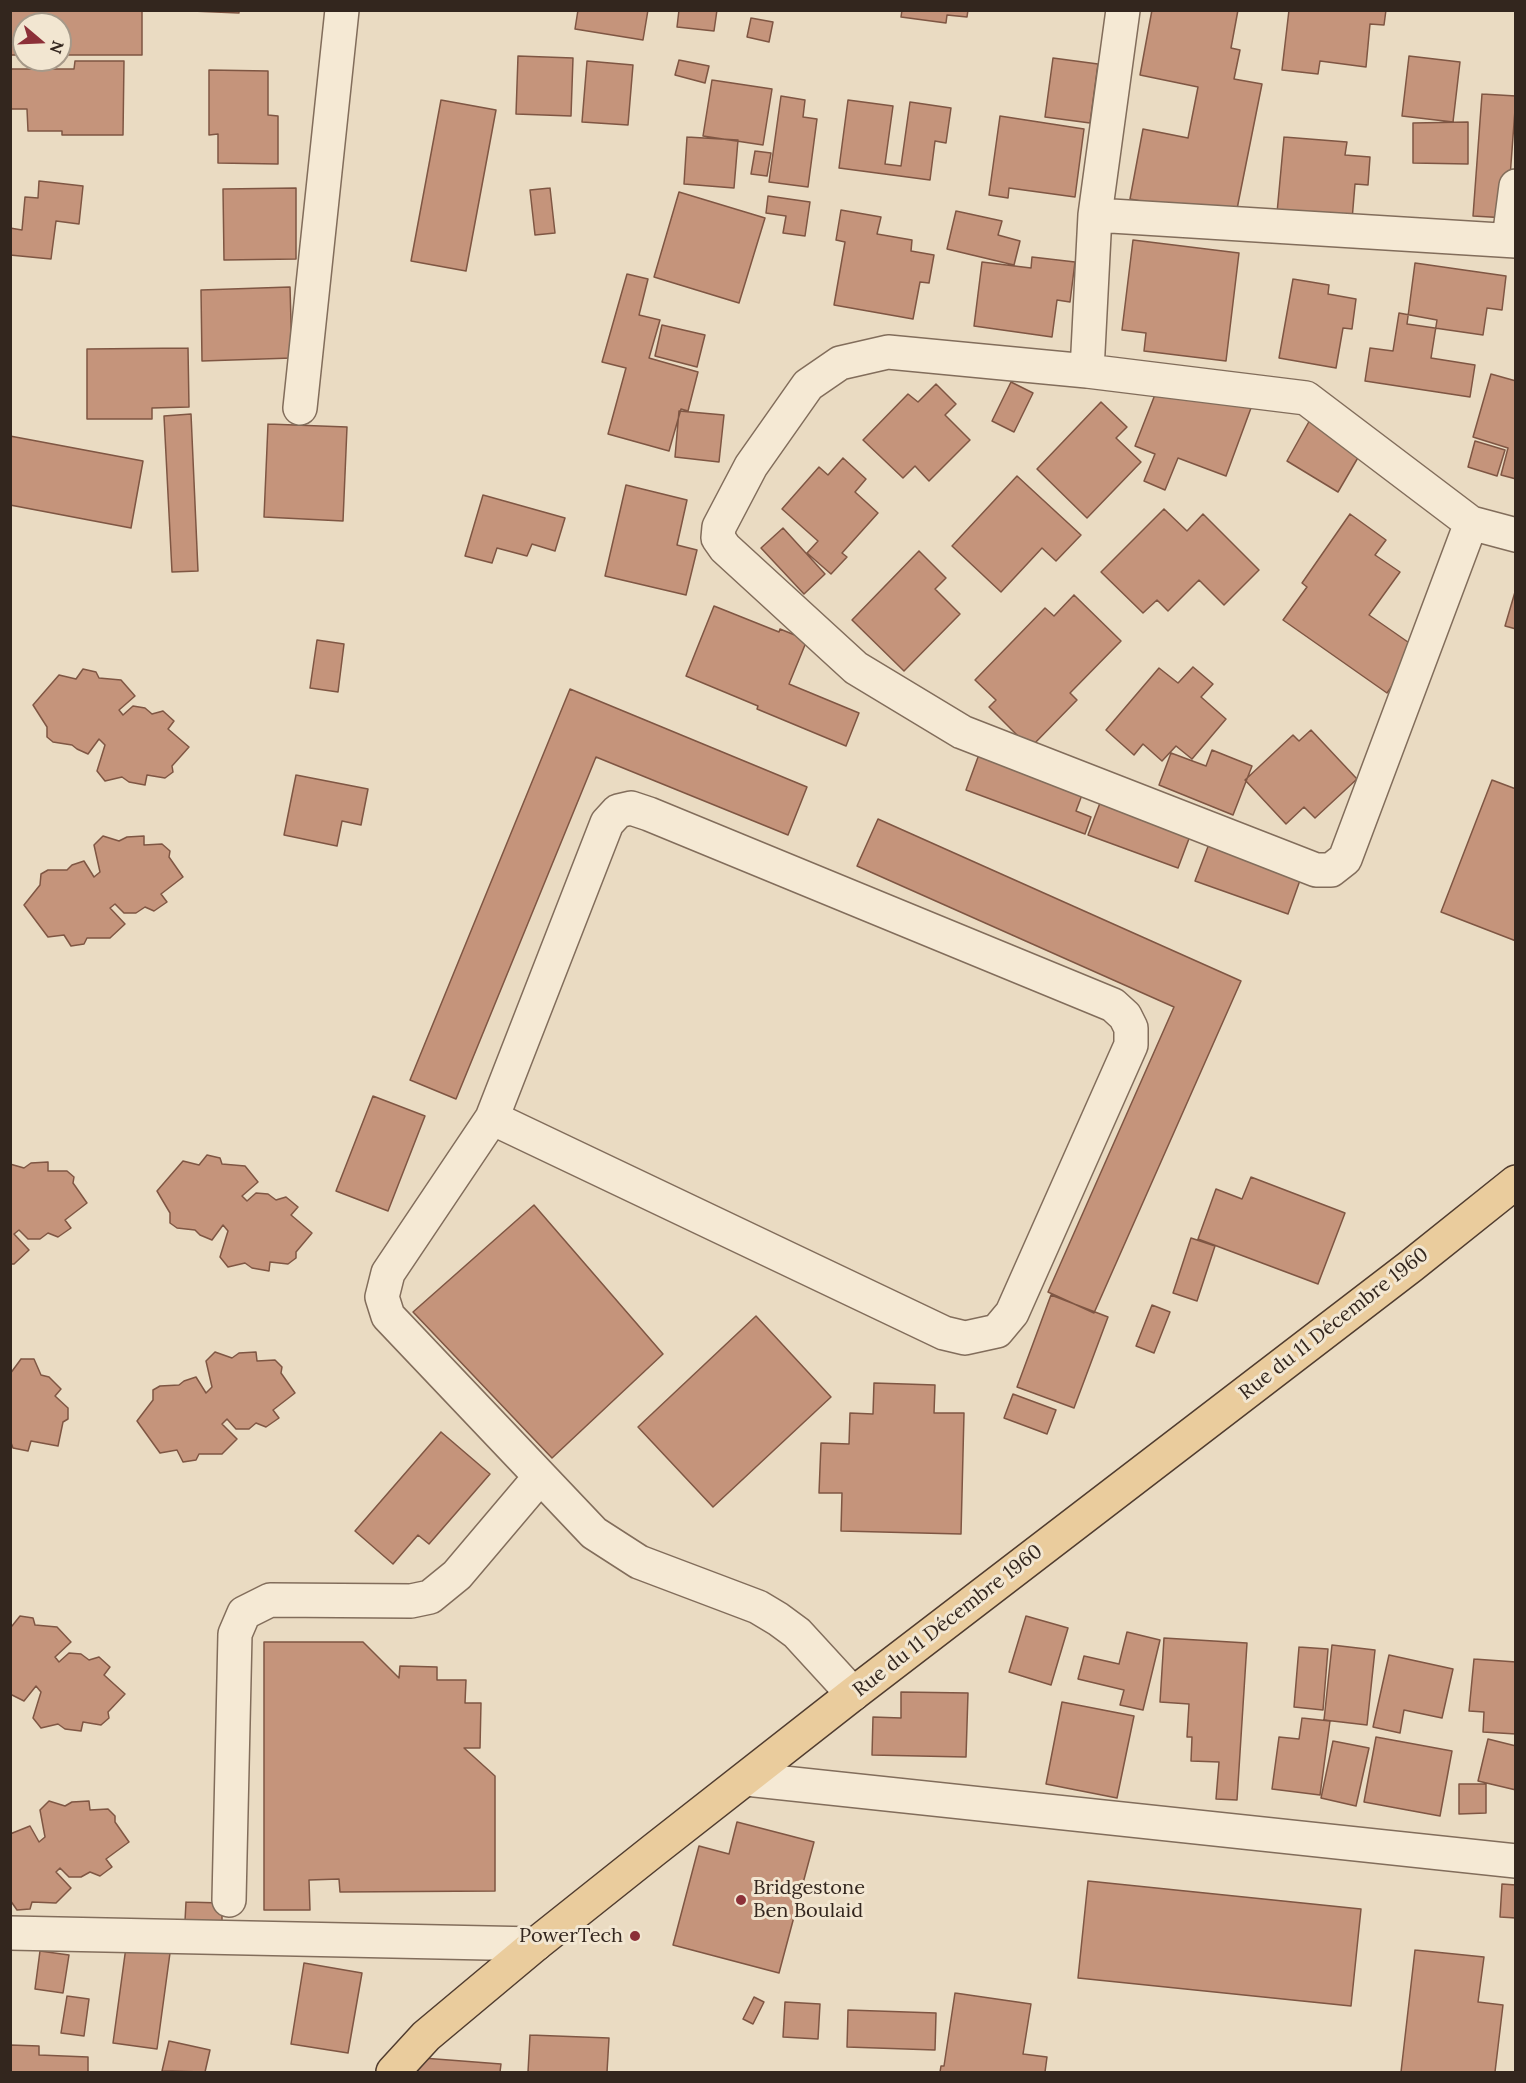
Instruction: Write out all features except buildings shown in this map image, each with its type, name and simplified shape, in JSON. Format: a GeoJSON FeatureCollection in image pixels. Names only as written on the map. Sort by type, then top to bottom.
{"type":"FeatureCollection","features":[{"type":"Feature","properties":{"kind":"main road","name":"Rue du 11 Décembre 1960"},"geometry":{"type":"LineString","coordinates":[[393,2073],[426,2036],[536,1944],[853,1694],[1411,1266],[1515,1182]]}},
{"type":"Feature","properties":{"kind":"street"},"geometry":{"type":"LineString","coordinates":[[300,408],[342,10]]}},
{"type":"Feature","properties":{"kind":"street"},"geometry":{"type":"LineString","coordinates":[[1087,371],[1095,215],[1123,10]]}},
{"type":"Feature","properties":{"kind":"street"},"geometry":{"type":"LineString","coordinates":[[1095,215],[1512,240],[1515,186]]}},
{"type":"Feature","properties":{"kind":"street"},"geometry":{"type":"LineString","coordinates":[[1471,523],[1345,859],[1331,870],[1316,870],[962,732],[856,668],[725,548],[718,538],[719,527],[751,466],[808,385],[840,363],[888,352],[1087,371],[1306,398],[1471,523],[1515,535]]}},
{"type":"Feature","properties":{"kind":"street"},"geometry":{"type":"LineString","coordinates":[[492,1118],[944,1334],[965,1338],[997,1331],[1012,1313],[1131,1045],[1131,1028],[1125,1016],[1113,1005],[631,808],[618,811],[608,823],[492,1118],[388,1273],[382,1297],[388,1316],[594,1533],[639,1562],[758,1607],[778,1619],[796,1633],[853,1694]]}},
{"type":"Feature","properties":{"kind":"street"},"geometry":{"type":"LineString","coordinates":[[229,1900],[235,1634],[244,1613],[270,1600],[411,1601],[430,1597],[457,1575],[540,1478]]}},
{"type":"Feature","properties":{"kind":"street"},"geometry":{"type":"LineString","coordinates":[[746,1779],[1515,1861]]}},
{"type":"Feature","properties":{"kind":"street"},"geometry":{"type":"LineString","coordinates":[[10,1933],[536,1944]]}},
{"type":"Feature","properties":{"kind":"place","name":"Bridgestone Ben Boulaid"},"geometry":{"type":"Point","coordinates":[741,1900]}},
{"type":"Feature","properties":{"kind":"place","name":"PowerTech"},"geometry":{"type":"Point","coordinates":[635,1936]}}]}
